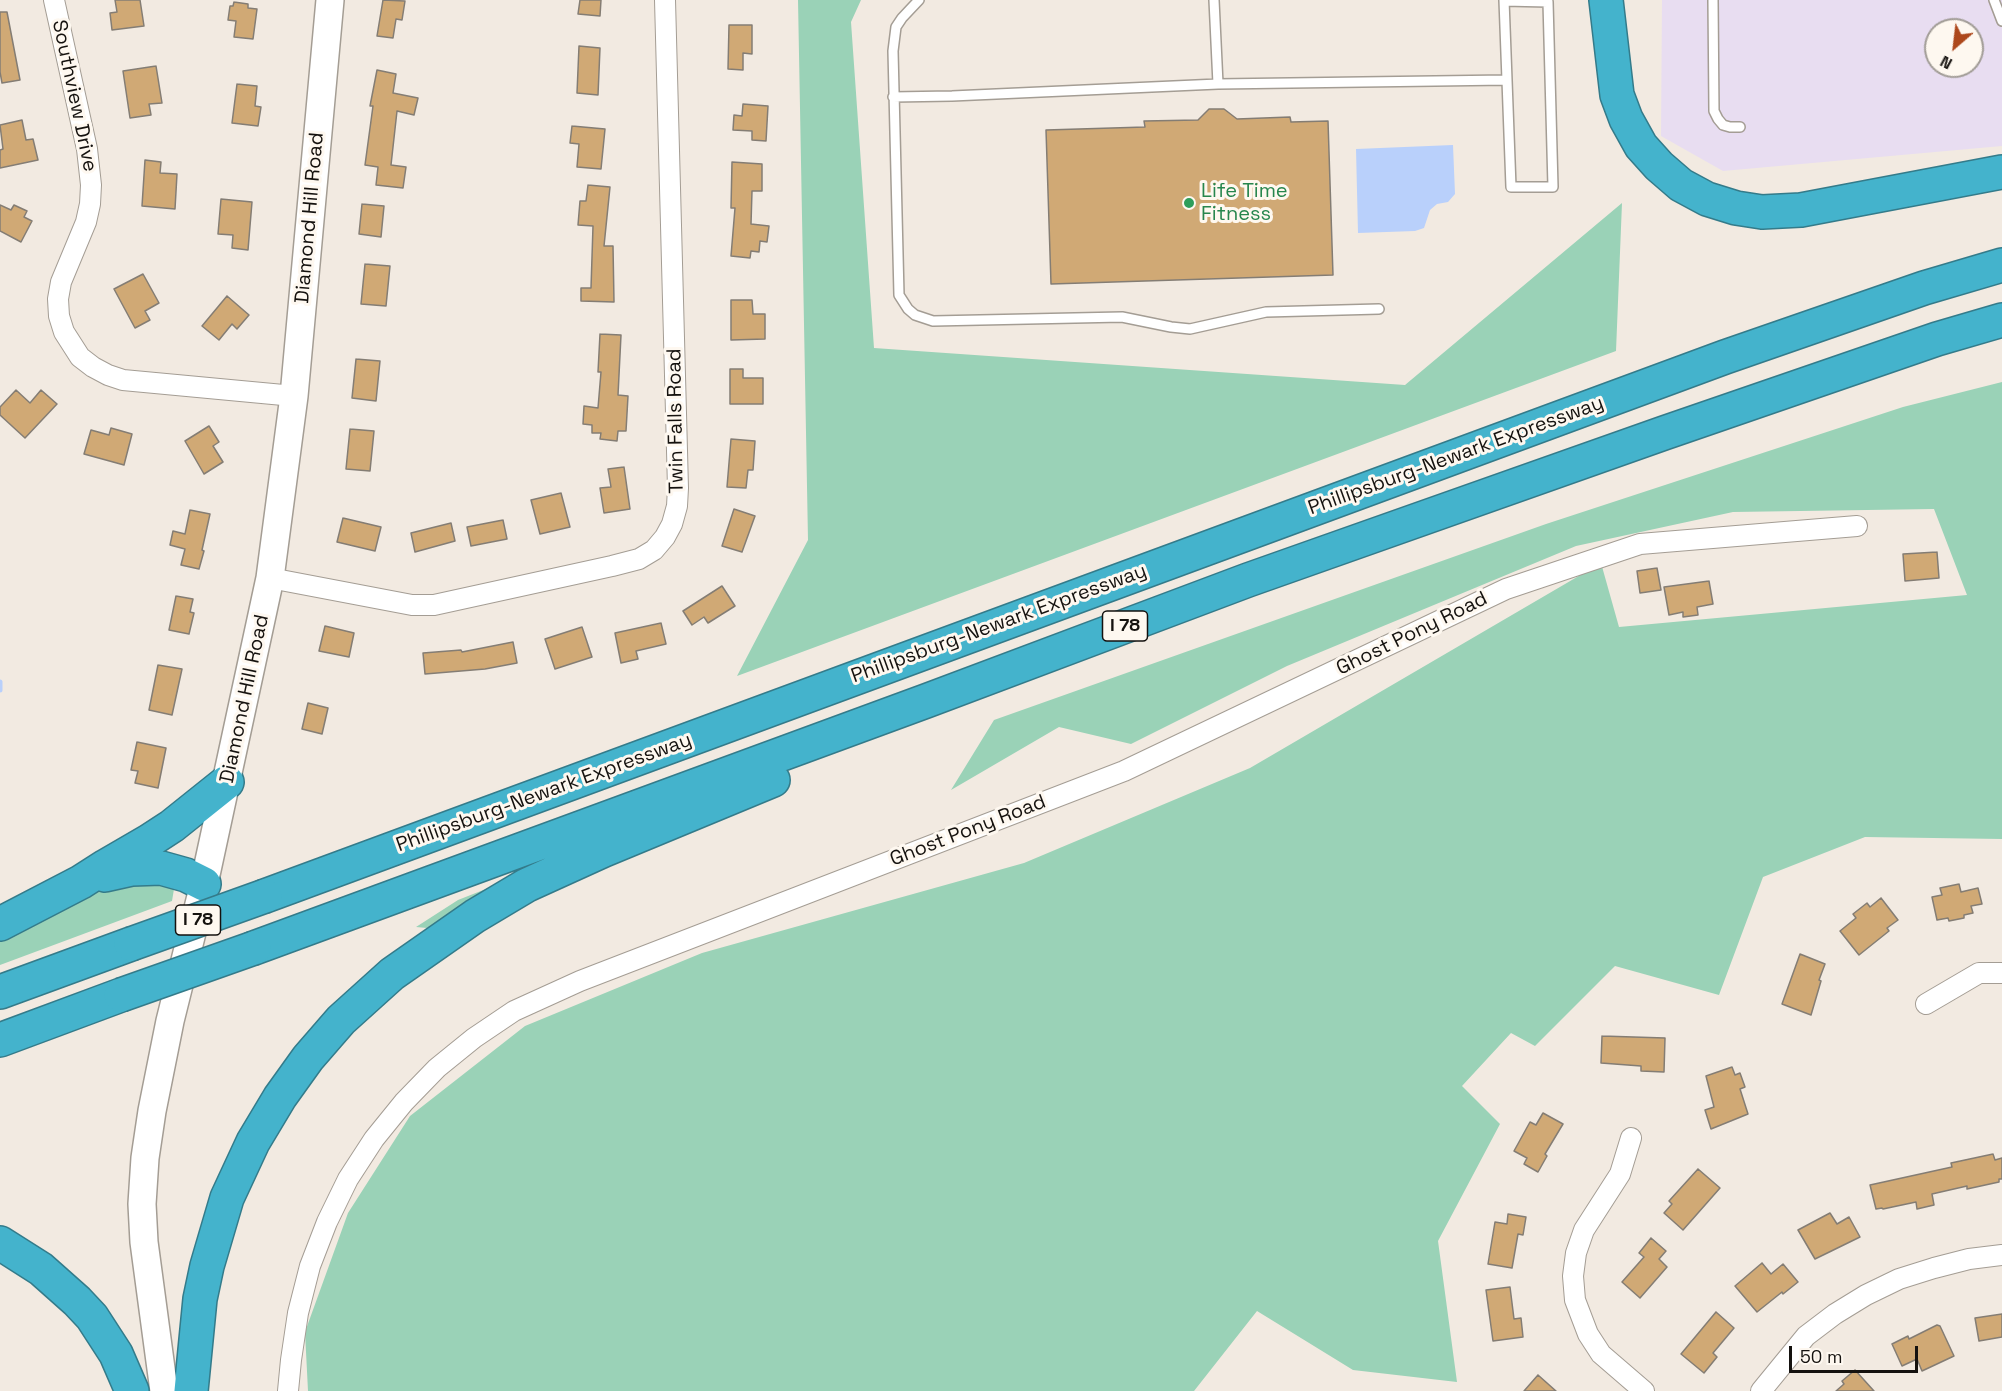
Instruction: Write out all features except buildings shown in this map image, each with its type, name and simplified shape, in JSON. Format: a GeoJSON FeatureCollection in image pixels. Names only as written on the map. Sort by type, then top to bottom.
{"type":"FeatureCollection","features":[{"type":"Feature","properties":{"kind":"highway"},"geometry":{"type":"LineString","coordinates":[[1606,0],[1617,95],[1626,119],[1641,146],[1659,166],[1681,185],[1707,199],[1736,208],[1762,212],[1801,210],[2002,172]]}},
{"type":"Feature","properties":{"kind":"highway","name":"Phillipsburg-Newark Expressway"},"geometry":{"type":"LineString","coordinates":[[0,992],[1725,357],[1924,288],[2002,265]]}},
{"type":"Feature","properties":{"kind":"highway","name":"I 78"},"geometry":{"type":"LineString","coordinates":[[0,1040],[926,701],[1248,580],[1653,436],[1937,339],[2002,320]]}},
{"type":"Feature","properties":{"kind":"highway"},"geometry":{"type":"LineString","coordinates":[[191,1391],[196,1332],[207,1266],[219,1222],[237,1176],[266,1120],[301,1068],[341,1020],[365,997],[431,946],[527,885],[604,850],[839,753],[926,701]]}},
{"type":"Feature","properties":{"kind":"highway"},"geometry":{"type":"LineString","coordinates":[[0,924],[81,882],[172,826],[227,782]]}},
{"type":"Feature","properties":{"kind":"highway"},"geometry":{"type":"LineString","coordinates":[[81,882],[120,872],[148,868],[176,872],[204,884]]}},
{"type":"Feature","properties":{"kind":"highway"},"geometry":{"type":"LineString","coordinates":[[0,1244],[41,1269],[92,1317],[116,1354],[132,1391]]}},
{"type":"Feature","properties":{"kind":"main road","name":"Diamond Hill Road"},"geometry":{"type":"LineString","coordinates":[[164,1391],[146,1272],[142,1204],[148,1134],[161,1066],[227,782],[270,578],[294,396],[330,0]]}},
{"type":"Feature","properties":{"kind":"street","name":"Southview Drive"},"geometry":{"type":"LineString","coordinates":[[54,0],[87,149],[91,185],[86,222],[61,282],[58,299],[59,316],[64,332],[80,357],[93,367],[123,380],[294,396]]}},
{"type":"Feature","properties":{"kind":"street","name":"Twin Falls Road"},"geometry":{"type":"LineString","coordinates":[[270,578],[412,605],[434,605],[639,559],[654,550],[665,537],[672,524],[677,506],[678,488],[665,0]]}},
{"type":"Feature","properties":{"kind":"street","name":"Ghost Pony Road"},"geometry":{"type":"LineString","coordinates":[[288,1391],[298,1313],[310,1266],[327,1222],[348,1179],[374,1139],[429,1076],[474,1038],[514,1011],[580,981],[1124,771],[1506,589],[1640,544],[1857,526]]}},
{"type":"Feature","properties":{"kind":"street"},"geometry":{"type":"LineString","coordinates":[[1926,1004],[1979,973],[2002,973]]}},
{"type":"Feature","properties":{"kind":"street"},"geometry":{"type":"LineString","coordinates":[[1631,1138],[1620,1174],[1584,1230],[1576,1253],[1573,1276],[1575,1300],[1588,1334],[1601,1354],[1644,1391]]}},
{"type":"Feature","properties":{"kind":"street"},"geometry":{"type":"LineString","coordinates":[[1761,1391],[1806,1336],[1835,1314],[1866,1295],[1899,1279],[1934,1268],[1969,1259],[2002,1255]]}},
{"type":"Feature","properties":{"kind":"lane"},"geometry":{"type":"LineString","coordinates":[[919,0],[896,27],[893,51],[899,295],[908,309],[933,321],[1122,317],[1190,329],[1266,312],[1379,309]]}},
{"type":"Feature","properties":{"kind":"lane"},"geometry":{"type":"LineString","coordinates":[[1214,0],[1218,84]]}},
{"type":"Feature","properties":{"kind":"lane"},"geometry":{"type":"LineString","coordinates":[[1713,0],[1714,111],[1723,125],[1740,127]]}},
{"type":"Feature","properties":{"kind":"lane"},"geometry":{"type":"LineString","coordinates":[[1994,0],[2002,21]]}},
{"type":"Feature","properties":{"kind":"lane"},"geometry":{"type":"LineString","coordinates":[[1504,1],[1548,2],[1553,187],[1511,187],[1504,1]]}},
{"type":"Feature","properties":{"kind":"lane"},"geometry":{"type":"LineString","coordinates":[[893,97],[1218,84],[1506,80]]}},
{"type":"Feature","properties":{"kind":"shaded area"},"geometry":{"type":"Polygon","coordinates":[[[1662,0],[2002,0],[2002,146],[1723,171],[1661,136],[1662,0]]]}},
{"type":"Feature","properties":{"kind":"green space"},"geometry":{"type":"Polygon","coordinates":[[[798,0],[861,0],[851,22],[874,348],[1405,385],[1622,203],[1616,351],[737,676],[808,540],[798,0]]]}},
{"type":"Feature","properties":{"kind":"green space"},"geometry":{"type":"Polygon","coordinates":[[[2002,382],[2002,839],[1865,837],[1763,877],[1719,995],[1615,966],[1535,1046],[1511,1033],[1462,1086],[1500,1124],[1438,1241],[1457,1382],[1353,1370],[1257,1311],[1194,1391],[308,1391],[305,1332],[348,1213],[410,1116],[525,1026],[702,953],[1024,863],[1250,768],[1601,563],[1619,627],[1967,595],[1934,509],[1733,512],[1576,546],[1287,666],[1131,744],[1059,727],[951,790],[994,720],[1546,524],[1903,407],[2002,382]]]}},
{"type":"Feature","properties":{"kind":"green space"},"geometry":{"type":"Polygon","coordinates":[[[114,879],[175,883],[172,901],[0,965],[0,938],[114,879]]]}},
{"type":"Feature","properties":{"kind":"green space"},"geometry":{"type":"Polygon","coordinates":[[[501,883],[441,923],[427,928],[416,927],[458,900],[501,883]]]}},
{"type":"Feature","properties":{"kind":"water"},"geometry":{"type":"Polygon","coordinates":[[[1453,145],[1455,194],[1448,202],[1437,204],[1430,210],[1424,228],[1415,231],[1358,233],[1356,149],[1453,145]]]}},
{"type":"Feature","properties":{"kind":"waterway"},"geometry":{"type":"LineString","coordinates":[[0,682],[0,690]]}},
{"type":"Feature","properties":{"kind":"place","name":"Life Time Fitness"},"geometry":{"type":"Point","coordinates":[1189,203]}}]}
